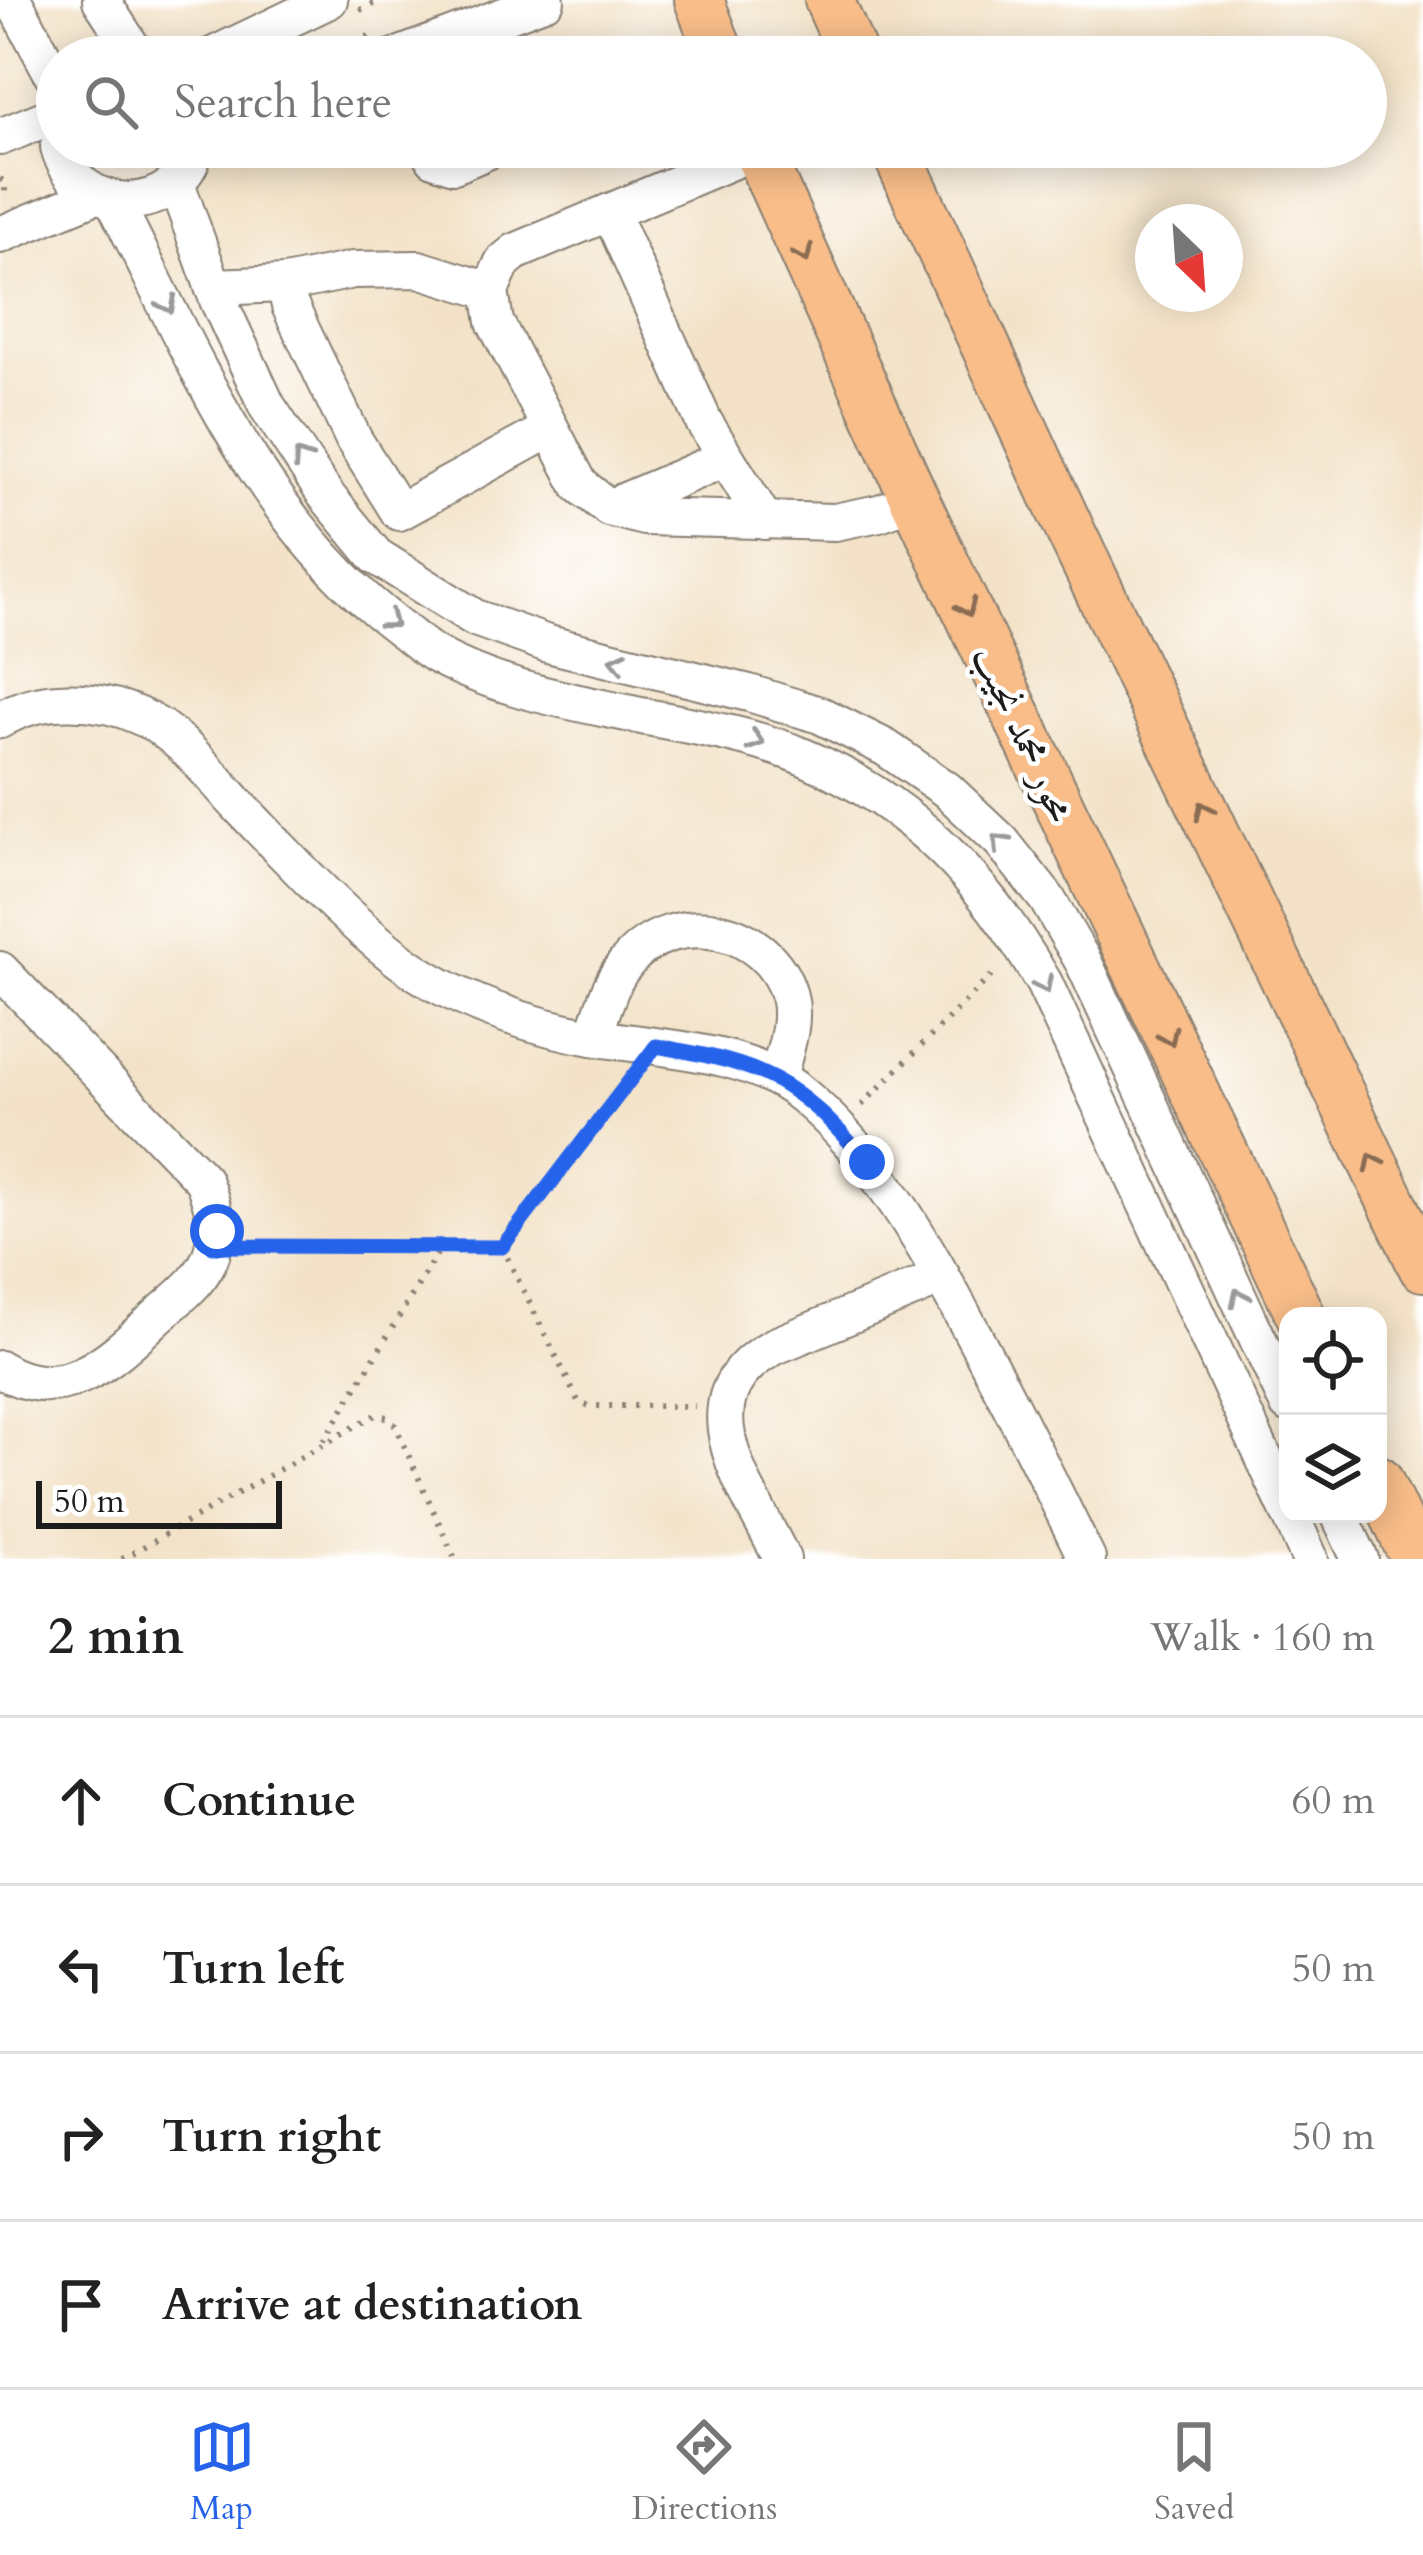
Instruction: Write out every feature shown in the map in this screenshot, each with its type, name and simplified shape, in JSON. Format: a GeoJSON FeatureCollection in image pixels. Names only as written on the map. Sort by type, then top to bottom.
{"type":"FeatureCollection","features":[{"type":"Feature","properties":{"kind":"main road"},"geometry":{"type":"LineString","coordinates":[[699,0],[711,36]]}},
{"type":"Feature","properties":{"kind":"main road"},"geometry":{"type":"LineString","coordinates":[[829,0],[845,36]]}},
{"type":"Feature","properties":{"kind":"main road","name":"محور محمد نجيب"},"geometry":{"type":"LineString","coordinates":[[766,168],[915,500],[1296,1307]]}},
{"type":"Feature","properties":{"kind":"main road"},"geometry":{"type":"LineString","coordinates":[[904,168],[1070,530],[1423,1268]]}},
{"type":"Feature","properties":{"kind":"main road"},"geometry":{"type":"LineString","coordinates":[[1387,1499],[1415,1559]]}},
{"type":"Feature","properties":{"kind":"street"},"geometry":{"type":"LineString","coordinates":[[13,0],[36,43]]}},
{"type":"Feature","properties":{"kind":"street"},"geometry":{"type":"LineString","coordinates":[[100,0],[124,36]]}},
{"type":"Feature","properties":{"kind":"street"},"geometry":{"type":"LineString","coordinates":[[253,36],[328,0]]}},
{"type":"Feature","properties":{"kind":"street"},"geometry":{"type":"LineString","coordinates":[[450,36],[546,0]]}},
{"type":"Feature","properties":{"kind":"street"},"geometry":{"type":"LineString","coordinates":[[0,137],[36,122]]}},
{"type":"Feature","properties":{"kind":"street"},"geometry":{"type":"LineString","coordinates":[[68,168],[76,181],[105,198],[240,444],[297,531],[366,603],[436,655],[535,694],[736,735],[803,756],[863,786],[919,825],[968,871],[1022,945],[1053,1002],[1279,1490]]}},
{"type":"Feature","properties":{"kind":"street"},"geometry":{"type":"LineString","coordinates":[[0,236],[105,198],[147,200],[176,183],[188,168]]}},
{"type":"Feature","properties":{"kind":"street"},"geometry":{"type":"LineString","coordinates":[[713,168],[515,252],[503,262],[490,291],[495,322],[580,485],[609,508],[644,517],[846,521],[915,500]]}},
{"type":"Feature","properties":{"kind":"street"},"geometry":{"type":"LineString","coordinates":[[176,183],[213,287],[267,406],[325,494],[376,556],[475,618],[548,644],[820,715],[886,748],[947,790],[1001,841],[1047,898],[1084,962],[1279,1384]]}},
{"type":"Feature","properties":{"kind":"street"},"geometry":{"type":"LineString","coordinates":[[610,212],[704,422],[765,521]]}},
{"type":"Feature","properties":{"kind":"street"},"geometry":{"type":"LineString","coordinates":[[213,287],[285,284],[353,270],[419,269],[490,291]]}},
{"type":"Feature","properties":{"kind":"street"},"geometry":{"type":"LineString","coordinates":[[285,284],[290,306],[354,440],[399,512],[550,429]]}},
{"type":"Feature","properties":{"kind":"street"},"geometry":{"type":"LineString","coordinates":[[609,508],[726,458]]}},
{"type":"Feature","properties":{"kind":"street"},"geometry":{"type":"LineString","coordinates":[[0,720],[19,708],[80,700],[140,716],[174,738],[323,893],[400,961],[517,1018],[593,1037],[710,1055],[778,1078],[803,1095],[838,1129],[892,1196],[942,1277],[1087,1559]]}},
{"type":"Feature","properties":{"kind":"street"},"geometry":{"type":"LineString","coordinates":[[593,1037],[615,978],[645,945],[686,928],[730,933],[767,957],[788,996],[792,1018],[778,1078]]}},
{"type":"Feature","properties":{"kind":"street"},"geometry":{"type":"LineString","coordinates":[[0,1370],[30,1382],[56,1384],[82,1378],[104,1365],[198,1280],[217,1231],[213,1204],[202,1180],[1,974]]}},
{"type":"Feature","properties":{"kind":"street"},"geometry":{"type":"LineString","coordinates":[[782,1559],[726,1441],[724,1406],[737,1374],[754,1357],[942,1277]]}},
{"type":"Feature","properties":{"kind":"street"},"geometry":{"type":"LineString","coordinates":[[1294,1523],[1310,1559]]}},
{"type":"Feature","properties":{"kind":"street"},"geometry":{"type":"LineString","coordinates":[[1343,1523],[1360,1559]]}},
{"type":"Feature","properties":{"kind":"path"},"geometry":{"type":"LineString","coordinates":[[0,179],[7,193],[0,205]]}},
{"type":"Feature","properties":{"kind":"path"},"geometry":{"type":"LineString","coordinates":[[838,1129],[1022,945]]}},
{"type":"Feature","properties":{"kind":"path"},"geometry":{"type":"LineString","coordinates":[[502,1247],[656,1046]]}},
{"type":"Feature","properties":{"kind":"path"},"geometry":{"type":"LineString","coordinates":[[213,1246],[502,1247]]}},
{"type":"Feature","properties":{"kind":"path"},"geometry":{"type":"LineString","coordinates":[[322,1444],[441,1247]]}},
{"type":"Feature","properties":{"kind":"path"},"geometry":{"type":"LineString","coordinates":[[502,1247],[581,1404],[724,1406]]}},
{"type":"Feature","properties":{"kind":"path"},"geometry":{"type":"LineString","coordinates":[[122,1559],[375,1415],[391,1420],[455,1559]]}},
{"type":"Feature","properties":{"kind":"route"},"geometry":{"type":"LineString","coordinates":[[217,1231],[213,1246],[502,1247],[656,1046],[710,1055],[778,1078],[803,1095],[867,1162]]}}]}
